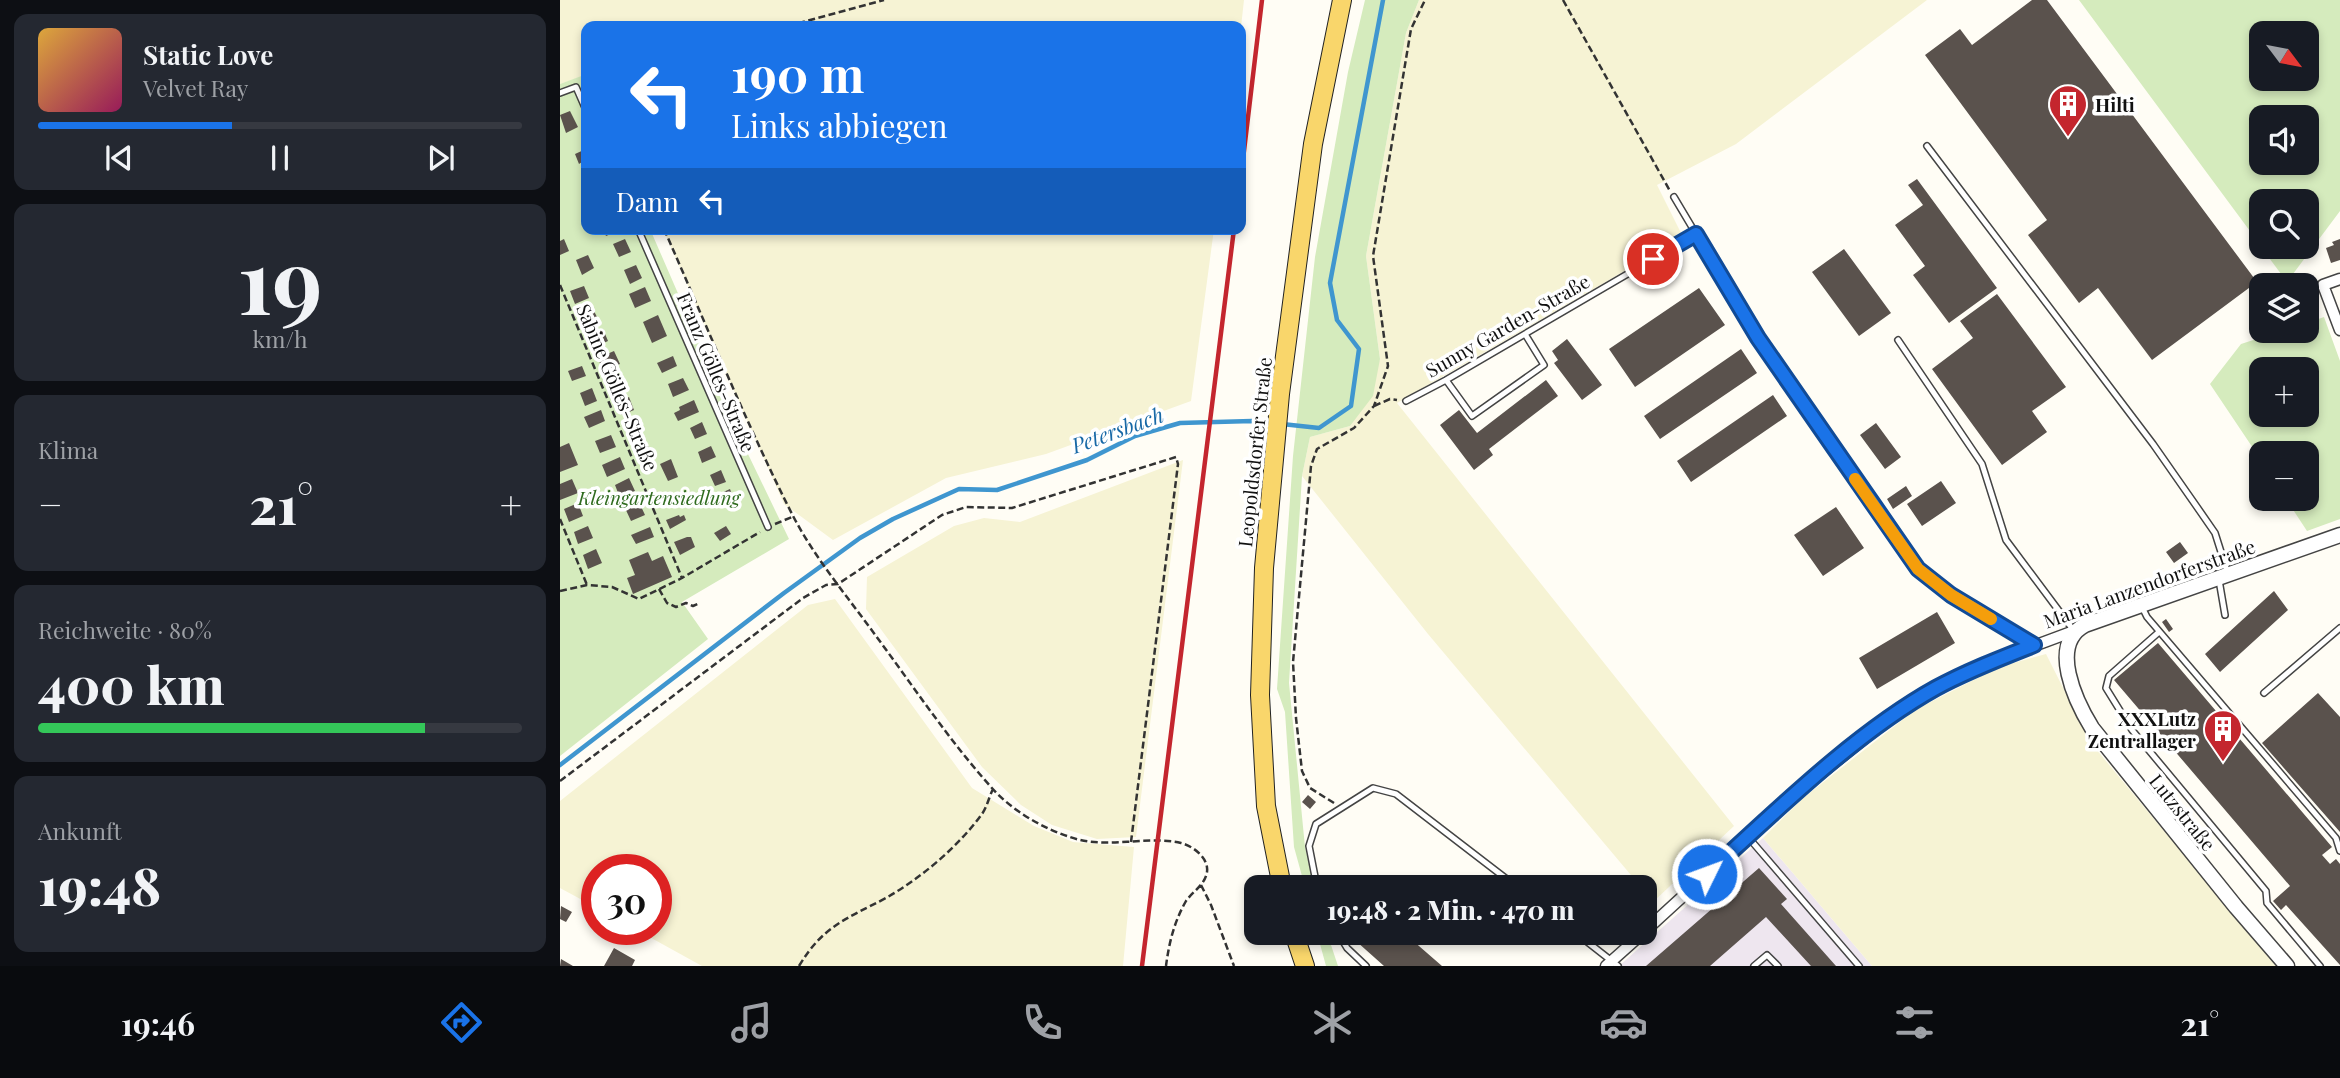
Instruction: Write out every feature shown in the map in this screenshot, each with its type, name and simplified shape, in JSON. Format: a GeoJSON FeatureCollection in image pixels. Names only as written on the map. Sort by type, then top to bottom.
{"type":"FeatureCollection","features":[{"type":"Feature","properties":{"kind":"main road","name":"Leopoldsdorfer Straße"},"geometry":{"type":"LineString","coordinates":[[1280,875],[1266,806],[1260,695],[1264,568],[1280,394],[1313,144],[1342,0]]}},
{"type":"Feature","properties":{"kind":"main road"},"geometry":{"type":"LineString","coordinates":[[1298,945],[1305,966]]}},
{"type":"Feature","properties":{"kind":"street"},"geometry":{"type":"LineString","coordinates":[[2340,279],[2323,285],[2340,330]]}},
{"type":"Feature","properties":{"kind":"street","name":"Maria Lanzendorferstraße"},"geometry":{"type":"LineString","coordinates":[[1657,920],[1831,764],[1934,689],[1985,664],[2034,645],[2340,535]]}},
{"type":"Feature","properties":{"kind":"street","name":"Lutzstraße"},"geometry":{"type":"LineString","coordinates":[[2074,631],[2066,654],[2070,678],[2079,706],[2092,728],[2287,966]]}},
{"type":"Feature","properties":{"kind":"street","name":"Maria Lanzendorferstraße"},"geometry":{"type":"LineString","coordinates":[[1612,964],[1631,945]]}},
{"type":"Feature","properties":{"kind":"lane"},"geometry":{"type":"LineString","coordinates":[[560,93],[576,87],[581,98]]}},
{"type":"Feature","properties":{"kind":"lane"},"geometry":{"type":"LineString","coordinates":[[1927,146],[2153,444],[2215,533],[2223,576],[2225,615]]}},
{"type":"Feature","properties":{"kind":"lane"},"geometry":{"type":"LineString","coordinates":[[1674,197],[1758,338],[1918,569],[1951,595],[2034,645]]}},
{"type":"Feature","properties":{"kind":"lane","name":"Sunny Garden-Straße"},"geometry":{"type":"LineString","coordinates":[[1406,401],[1696,234]]}},
{"type":"Feature","properties":{"kind":"lane","name":"Franz Gölles-Straße"},"geometry":{"type":"LineString","coordinates":[[641,235],[768,527]]}},
{"type":"Feature","properties":{"kind":"lane"},"geometry":{"type":"LineString","coordinates":[[1446,380],[1472,416],[1544,365],[1525,334]]}},
{"type":"Feature","properties":{"kind":"lane"},"geometry":{"type":"LineString","coordinates":[[1898,340],[1982,464],[2006,540],[2074,631]]}},
{"type":"Feature","properties":{"kind":"lane"},"geometry":{"type":"LineString","coordinates":[[2141,605],[2161,634],[2336,838],[2340,851]]}},
{"type":"Feature","properties":{"kind":"lane"},"geometry":{"type":"LineString","coordinates":[[2264,693],[2340,628]]}},
{"type":"Feature","properties":{"kind":"lane"},"geometry":{"type":"LineString","coordinates":[[2161,634],[2109,676],[2106,688],[2132,730],[2266,891],[2267,903],[2320,966]]}},
{"type":"Feature","properties":{"kind":"lane"},"geometry":{"type":"LineString","coordinates":[[1315,875],[1309,846],[1316,824],[1373,788],[1396,794],[1501,875]]}},
{"type":"Feature","properties":{"kind":"lane"},"geometry":{"type":"LineString","coordinates":[[1748,837],[1859,966]]}},
{"type":"Feature","properties":{"kind":"lane"},"geometry":{"type":"LineString","coordinates":[[1345,945],[1366,966]]}},
{"type":"Feature","properties":{"kind":"lane"},"geometry":{"type":"LineString","coordinates":[[1590,945],[1612,964]]}},
{"type":"Feature","properties":{"kind":"lane"},"geometry":{"type":"LineString","coordinates":[[1754,966],[1767,955],[1778,966]]}},
{"type":"Feature","properties":{"kind":"path"},"geometry":{"type":"LineString","coordinates":[[806,21],[884,0]]}},
{"type":"Feature","properties":{"kind":"path"},"geometry":{"type":"LineString","coordinates":[[1339,807],[1310,788],[1302,771],[1293,662],[1311,466],[1317,449],[1354,428],[1374,406],[1388,366],[1373,256],[1411,29],[1424,0]]}},
{"type":"Feature","properties":{"kind":"path"},"geometry":{"type":"LineString","coordinates":[[1563,0],[1674,197]]}},
{"type":"Feature","properties":{"kind":"path"},"geometry":{"type":"LineString","coordinates":[[667,235],[793,516],[838,584],[932,713],[993,789],[1034,822],[1072,838],[1095,842],[1182,843],[1196,850],[1207,863],[1207,873],[1201,885],[1188,898],[1179,914],[1170,937],[1166,966]]}},
{"type":"Feature","properties":{"kind":"path","name":"Sabine Gölles-Straße"},"geometry":{"type":"LineString","coordinates":[[560,285],[682,578]]}},
{"type":"Feature","properties":{"kind":"path"},"geometry":{"type":"LineString","coordinates":[[1374,406],[1390,400],[1406,401]]}},
{"type":"Feature","properties":{"kind":"path"},"geometry":{"type":"LineString","coordinates":[[560,781],[803,598],[826,585],[838,584],[942,515],[966,507],[1012,508],[1176,457],[1177,477],[1131,842]]}},
{"type":"Feature","properties":{"kind":"path"},"geometry":{"type":"LineString","coordinates":[[560,591],[587,585],[612,587],[639,598],[682,578],[768,527],[793,516]]}},
{"type":"Feature","properties":{"kind":"path"},"geometry":{"type":"LineString","coordinates":[[560,519],[587,585]]}},
{"type":"Feature","properties":{"kind":"path"},"geometry":{"type":"LineString","coordinates":[[659,589],[667,603],[676,607],[686,603],[693,606],[700,603]]}},
{"type":"Feature","properties":{"kind":"path"},"geometry":{"type":"LineString","coordinates":[[799,966],[820,936],[839,922],[914,881],[950,849],[983,812],[993,789]]}},
{"type":"Feature","properties":{"kind":"path"},"geometry":{"type":"LineString","coordinates":[[1201,885],[1234,966]]}},
{"type":"Feature","properties":{"kind":"shaded area"},"geometry":{"type":"Polygon","coordinates":[[[560,0],[1244,0],[1242,21],[581,21],[581,77],[560,84],[560,0]]]}},
{"type":"Feature","properties":{"kind":"shaded area"},"geometry":{"type":"Polygon","coordinates":[[[1419,0],[1927,0],[1736,144],[1657,185],[1683,237],[1397,403],[1734,826],[1657,898],[1657,875],[1631,875],[1428,634],[1302,476],[1310,437],[1350,426],[1380,359],[1366,256],[1406,33],[1419,0]]]}},
{"type":"Feature","properties":{"kind":"shaded area"},"geometry":{"type":"Polygon","coordinates":[[[666,235],[1213,235],[1191,401],[1046,454],[946,478],[833,540],[784,504],[666,235]]]}},
{"type":"Feature","properties":{"kind":"shaded area"},"geometry":{"type":"Polygon","coordinates":[[[1183,460],[1136,837],[1097,839],[1052,825],[1021,805],[982,767],[866,609],[867,577],[954,526],[984,518],[1020,522],[1183,460]]]}},
{"type":"Feature","properties":{"kind":"shaded area"},"geometry":{"type":"Polygon","coordinates":[[[835,599],[972,788],[1034,826],[1073,842],[1134,847],[1123,966],[702,966],[664,945],[672,945],[672,854],[581,854],[581,899],[560,888],[560,801],[808,605],[835,599]]]}},
{"type":"Feature","properties":{"kind":"shaded area"},"geometry":{"type":"Polygon","coordinates":[[[2046,654],[2091,743],[2276,966],[1872,966],[1763,838],[1802,799],[1915,710],[1999,667],[2046,654]]]}},
{"type":"Feature","properties":{"kind":"shaded area"},"geometry":{"type":"Polygon","coordinates":[[[1763,838],[1872,966],[1619,966],[1643,945],[1657,945],[1657,932],[1763,838]]]}},
{"type":"Feature","properties":{"kind":"green space"},"geometry":{"type":"Polygon","coordinates":[[[1365,0],[1419,0],[1406,33],[1366,256],[1380,359],[1373,396],[1350,426],[1310,437],[1302,476],[1289,683],[1305,847],[1311,875],[1302,875],[1294,847],[1285,712],[1277,689],[1293,456],[1315,257],[1348,72],[1365,0]]]}},
{"type":"Feature","properties":{"kind":"green space"},"geometry":{"type":"Polygon","coordinates":[[[2079,0],[2340,0],[2340,211],[2319,239],[2319,189],[2249,189],[2249,230],[2079,0]]]}},
{"type":"Feature","properties":{"kind":"green space","name":"Kleingartensiedlung"},"geometry":{"type":"Polygon","coordinates":[[[581,76],[581,235],[653,235],[747,452],[789,539],[682,602],[708,639],[560,756],[560,84],[581,76]]]}},
{"type":"Feature","properties":{"kind":"green space"},"geometry":{"type":"Polygon","coordinates":[[[2270,259],[2304,259],[2294,273],[2280,273],[2270,259]]]}},
{"type":"Feature","properties":{"kind":"green space"},"geometry":{"type":"Polygon","coordinates":[[[2324,317],[2340,361],[2340,519],[2307,531],[2294,511],[2319,511],[2319,441],[2249,442],[2210,384],[2241,344],[2249,341],[2319,343],[2319,319],[2324,317]]]}},
{"type":"Feature","properties":{"kind":"green space"},"geometry":{"type":"Polygon","coordinates":[[[1320,945],[1331,945],[1338,966],[1326,966],[1320,945]]]}},
{"type":"Feature","properties":{"kind":"building","name":"Hilti"},"geometry":{"type":"Polygon","coordinates":[[[2032,0],[2047,0],[2250,273],[2249,288],[2152,360],[2098,288],[2079,303],[2028,235],[2047,220],[1925,55],[1960,29],[1972,45],[2032,0]]]}},
{"type":"Feature","properties":{"kind":"building"},"geometry":{"type":"Polygon","coordinates":[[[570,111],[578,127],[566,133],[560,115],[570,111]]]}},
{"type":"Feature","properties":{"kind":"building"},"geometry":{"type":"Polygon","coordinates":[[[581,151],[579,164],[575,154],[581,151]]]}},
{"type":"Feature","properties":{"kind":"building"},"geometry":{"type":"Polygon","coordinates":[[[1917,179],[1997,288],[1949,323],[1913,275],[1925,266],[1895,225],[1923,205],[1908,185],[1917,179]]]}},
{"type":"Feature","properties":{"kind":"building"},"geometry":{"type":"Polygon","coordinates":[[[564,239],[569,251],[560,255],[560,241],[564,239]]]}},
{"type":"Feature","properties":{"kind":"building"},"geometry":{"type":"Polygon","coordinates":[[[625,239],[631,252],[619,257],[613,244],[625,239]]]}},
{"type":"Feature","properties":{"kind":"building"},"geometry":{"type":"Polygon","coordinates":[[[2340,239],[2340,260],[2331,263],[2326,248],[2340,239]]]}},
{"type":"Feature","properties":{"kind":"building"},"geometry":{"type":"Polygon","coordinates":[[[1844,249],[1891,313],[1859,336],[1812,272],[1844,249]]]}},
{"type":"Feature","properties":{"kind":"building"},"geometry":{"type":"Polygon","coordinates":[[[588,255],[594,268],[582,275],[576,260],[588,255]]]}},
{"type":"Feature","properties":{"kind":"building"},"geometry":{"type":"Polygon","coordinates":[[[636,265],[642,278],[630,284],[624,270],[636,265]]]}},
{"type":"Feature","properties":{"kind":"building"},"geometry":{"type":"Polygon","coordinates":[[[584,286],[589,298],[575,304],[570,291],[584,286]]]}},
{"type":"Feature","properties":{"kind":"building"},"geometry":{"type":"Polygon","coordinates":[[[645,287],[651,301],[635,308],[629,294],[645,287]]]}},
{"type":"Feature","properties":{"kind":"building"},"geometry":{"type":"Polygon","coordinates":[[[1699,288],[1725,325],[1635,387],[1609,349],[1699,288]]]}},
{"type":"Feature","properties":{"kind":"building"},"geometry":{"type":"Polygon","coordinates":[[[1997,294],[2066,387],[2032,411],[2047,432],[2002,465],[1932,369],[1973,338],[1960,321],[1997,294]]]}},
{"type":"Feature","properties":{"kind":"building"},"geometry":{"type":"Polygon","coordinates":[[[591,305],[597,317],[583,323],[578,310],[591,305]]]}},
{"type":"Feature","properties":{"kind":"building"},"geometry":{"type":"Polygon","coordinates":[[[658,315],[667,336],[652,343],[643,322],[658,315]]]}},
{"type":"Feature","properties":{"kind":"building"},"geometry":{"type":"Polygon","coordinates":[[[603,329],[608,341],[593,348],[588,335],[603,329]]]}},
{"type":"Feature","properties":{"kind":"building"},"geometry":{"type":"Polygon","coordinates":[[[1567,339],[1602,385],[1582,400],[1554,363],[1558,360],[1552,351],[1567,339]]]}},
{"type":"Feature","properties":{"kind":"building"},"geometry":{"type":"Polygon","coordinates":[[[1741,349],[1757,373],[1660,439],[1644,416],[1741,349]]]}},
{"type":"Feature","properties":{"kind":"building"},"geometry":{"type":"Polygon","coordinates":[[[614,351],[620,364],[603,371],[598,358],[614,351]]]}},
{"type":"Feature","properties":{"kind":"building"},"geometry":{"type":"Polygon","coordinates":[[[673,356],[677,366],[662,373],[657,363],[673,356]]]}},
{"type":"Feature","properties":{"kind":"building"},"geometry":{"type":"Polygon","coordinates":[[[582,366],[586,376],[572,381],[568,371],[582,366]]]}},
{"type":"Feature","properties":{"kind":"building"},"geometry":{"type":"Polygon","coordinates":[[[622,377],[627,391],[614,397],[608,383],[622,377]]]}},
{"type":"Feature","properties":{"kind":"building"},"geometry":{"type":"Polygon","coordinates":[[[683,378],[689,390],[673,397],[668,384],[683,378]]]}},
{"type":"Feature","properties":{"kind":"building"},"geometry":{"type":"Polygon","coordinates":[[[1546,380],[1558,396],[1489,449],[1493,455],[1474,470],[1440,425],[1459,410],[1477,433],[1546,380]]]}},
{"type":"Feature","properties":{"kind":"building"},"geometry":{"type":"Polygon","coordinates":[[[592,388],[597,401],[585,406],[580,393],[592,388]]]}},
{"type":"Feature","properties":{"kind":"building"},"geometry":{"type":"Polygon","coordinates":[[[1773,395],[1787,416],[1691,482],[1677,461],[1773,395]]]}},
{"type":"Feature","properties":{"kind":"building"},"geometry":{"type":"Polygon","coordinates":[[[629,397],[634,410],[622,415],[616,402],[629,397]]]}},
{"type":"Feature","properties":{"kind":"building"},"geometry":{"type":"Polygon","coordinates":[[[694,400],[699,412],[678,421],[674,413],[680,410],[679,407],[694,400]]]}},
{"type":"Feature","properties":{"kind":"building"},"geometry":{"type":"Polygon","coordinates":[[[601,410],[605,421],[589,428],[584,417],[601,410]]]}},
{"type":"Feature","properties":{"kind":"building"},"geometry":{"type":"Polygon","coordinates":[[[639,420],[644,429],[639,431],[642,436],[633,441],[626,426],[639,420]]]}},
{"type":"Feature","properties":{"kind":"building"},"geometry":{"type":"Polygon","coordinates":[[[702,422],[707,434],[695,439],[690,428],[702,422]]]}},
{"type":"Feature","properties":{"kind":"building"},"geometry":{"type":"Polygon","coordinates":[[[1876,423],[1901,457],[1885,469],[1860,435],[1876,423]]]}},
{"type":"Feature","properties":{"kind":"building"},"geometry":{"type":"Polygon","coordinates":[[[611,435],[616,447],[600,453],[595,441],[611,435]]]}},
{"type":"Feature","properties":{"kind":"building"},"geometry":{"type":"Polygon","coordinates":[[[569,443],[578,465],[560,472],[560,447],[569,443]]]}},
{"type":"Feature","properties":{"kind":"building"},"geometry":{"type":"Polygon","coordinates":[[[647,443],[653,458],[642,462],[636,448],[647,443]]]}},
{"type":"Feature","properties":{"kind":"building"},"geometry":{"type":"Polygon","coordinates":[[[711,446],[716,457],[702,463],[698,452],[711,446]]]}},
{"type":"Feature","properties":{"kind":"building"},"geometry":{"type":"Polygon","coordinates":[[[620,457],[625,469],[607,477],[602,465],[620,457]]]}},
{"type":"Feature","properties":{"kind":"building"},"geometry":{"type":"Polygon","coordinates":[[[671,459],[678,477],[668,481],[660,464],[671,459]]]}},
{"type":"Feature","properties":{"kind":"building"},"geometry":{"type":"Polygon","coordinates":[[[721,470],[726,482],[715,486],[710,475],[721,470]]]}},
{"type":"Feature","properties":{"kind":"building"},"geometry":{"type":"Polygon","coordinates":[[[629,478],[635,491],[620,498],[615,485],[629,478]]]}},
{"type":"Feature","properties":{"kind":"building"},"geometry":{"type":"Polygon","coordinates":[[[572,479],[578,493],[560,500],[560,484],[572,479]]]}},
{"type":"Feature","properties":{"kind":"building"},"geometry":{"type":"Polygon","coordinates":[[[1941,481],[1956,503],[1922,526],[1907,504],[1941,481]]]}},
{"type":"Feature","properties":{"kind":"building"},"geometry":{"type":"Polygon","coordinates":[[[1906,486],[1912,496],[1893,509],[1887,499],[1906,486]]]}},
{"type":"Feature","properties":{"kind":"building"},"geometry":{"type":"Polygon","coordinates":[[[730,489],[735,503],[725,507],[719,494],[730,489]]]}},
{"type":"Feature","properties":{"kind":"building"},"geometry":{"type":"Polygon","coordinates":[[[667,492],[672,503],[661,508],[656,497],[667,492]]]}},
{"type":"Feature","properties":{"kind":"building"},"geometry":{"type":"Polygon","coordinates":[[[639,502],[645,515],[631,521],[625,508],[639,502]]]}},
{"type":"Feature","properties":{"kind":"building"},"geometry":{"type":"Polygon","coordinates":[[[578,503],[583,516],[569,522],[564,509],[578,503]]]}},
{"type":"Feature","properties":{"kind":"building"},"geometry":{"type":"Polygon","coordinates":[[[1836,507],[1864,548],[1823,576],[1794,535],[1836,507]]]}},
{"type":"Feature","properties":{"kind":"building"},"geometry":{"type":"Polygon","coordinates":[[[684,515],[686,520],[670,529],[666,520],[684,515]]]}},
{"type":"Feature","properties":{"kind":"building"},"geometry":{"type":"Polygon","coordinates":[[[588,526],[593,538],[578,544],[574,532],[588,526]]]}},
{"type":"Feature","properties":{"kind":"building"},"geometry":{"type":"Polygon","coordinates":[[[726,526],[731,534],[720,541],[714,533],[726,526]]]}},
{"type":"Feature","properties":{"kind":"building"},"geometry":{"type":"Polygon","coordinates":[[[650,527],[654,537],[636,544],[631,535],[650,527]]]}},
{"type":"Feature","properties":{"kind":"building"},"geometry":{"type":"Polygon","coordinates":[[[691,537],[695,547],[680,555],[674,542],[691,537]]]}},
{"type":"Feature","properties":{"kind":"building"},"geometry":{"type":"Polygon","coordinates":[[[2180,542],[2188,553],[2174,563],[2166,552],[2180,542]]]}},
{"type":"Feature","properties":{"kind":"building"},"geometry":{"type":"Polygon","coordinates":[[[596,549],[602,563],[588,569],[583,555],[596,549]]]}},
{"type":"Feature","properties":{"kind":"building"},"geometry":{"type":"Polygon","coordinates":[[[648,552],[652,561],[663,556],[672,577],[633,594],[627,578],[635,575],[629,560],[648,552]]]}},
{"type":"Feature","properties":{"kind":"building"},"geometry":{"type":"Polygon","coordinates":[[[2274,591],[2288,610],[2220,672],[2205,654],[2274,591]]]}},
{"type":"Feature","properties":{"kind":"building"},"geometry":{"type":"Polygon","coordinates":[[[1937,612],[1955,643],[1877,689],[1859,658],[1937,612]]]}},
{"type":"Feature","properties":{"kind":"building"},"geometry":{"type":"Polygon","coordinates":[[[2166,619],[2173,629],[2169,632],[2162,622],[2166,619]]]}},
{"type":"Feature","properties":{"kind":"building","name":"XXXLutz Zentrallager"},"geometry":{"type":"Polygon","coordinates":[[[2158,643],[2332,847],[2322,855],[2330,864],[2336,859],[2340,864],[2340,965],[2286,905],[2281,910],[2273,901],[2290,886],[2114,680],[2158,643]]]}},
{"type":"Feature","properties":{"kind":"building"},"geometry":{"type":"Polygon","coordinates":[[[2318,693],[2340,717],[2340,832],[2262,743],[2318,693]]]}},
{"type":"Feature","properties":{"kind":"building"},"geometry":{"type":"Polygon","coordinates":[[[1308,795],[1316,802],[1310,809],[1302,802],[1308,795]]]}},
{"type":"Feature","properties":{"kind":"building"},"geometry":{"type":"Polygon","coordinates":[[[1759,868],[1787,899],[1781,904],[1836,966],[1811,966],[1766,917],[1710,966],[1646,966],[1759,868]]]}},
{"type":"Feature","properties":{"kind":"building"},"geometry":{"type":"Polygon","coordinates":[[[561,906],[572,912],[566,922],[560,919],[561,906]]]}},
{"type":"Feature","properties":{"kind":"building"},"geometry":{"type":"Polygon","coordinates":[[[1360,945],[1418,945],[1442,966],[1384,966],[1360,945]]]}},
{"type":"Feature","properties":{"kind":"building"},"geometry":{"type":"Polygon","coordinates":[[[614,948],[635,960],[632,966],[604,966],[614,948]]]}},
{"type":"Feature","properties":{"kind":"building"},"geometry":{"type":"Polygon","coordinates":[[[561,959],[573,966],[560,966],[561,959]]]}},
{"type":"Feature","properties":{"kind":"waterway","name":"Petersbach"},"geometry":{"type":"LineString","coordinates":[[1282,424],[1319,428],[1351,406],[1359,349],[1337,320],[1330,283],[1383,0]]}},
{"type":"Feature","properties":{"kind":"waterway","name":"Petersbach"},"geometry":{"type":"LineString","coordinates":[[560,765],[784,593],[860,538],[893,519],[959,489],[997,490],[1087,460],[1135,436],[1180,423],[1273,423]]}},
{"type":"Feature","properties":{"kind":"railway"},"geometry":{"type":"LineString","coordinates":[[1246,134],[1262,0]]}},
{"type":"Feature","properties":{"kind":"railway"},"geometry":{"type":"LineString","coordinates":[[1142,966],[1233,235]]}},
{"type":"Feature","properties":{"kind":"slow traffic"},"geometry":{"type":"LineString","coordinates":[[1855,479],[1918,569],[1951,595],[1991,619]]}},
{"type":"Feature","properties":{"kind":"place","name":"Hilti"},"geometry":{"type":"Point","coordinates":[2068,138]}},
{"type":"Feature","properties":{"kind":"place","name":"XXXLutz Zentrallager"},"geometry":{"type":"Point","coordinates":[2223,763]}},
{"type":"Feature","properties":{"kind":"route"},"geometry":{"type":"LineString","coordinates":[[1653,259],[1696,234],[1758,338],[1918,569],[1951,595],[2034,645],[1985,664],[1934,689],[1881,725],[1787,801],[1707,874]]}}]}
